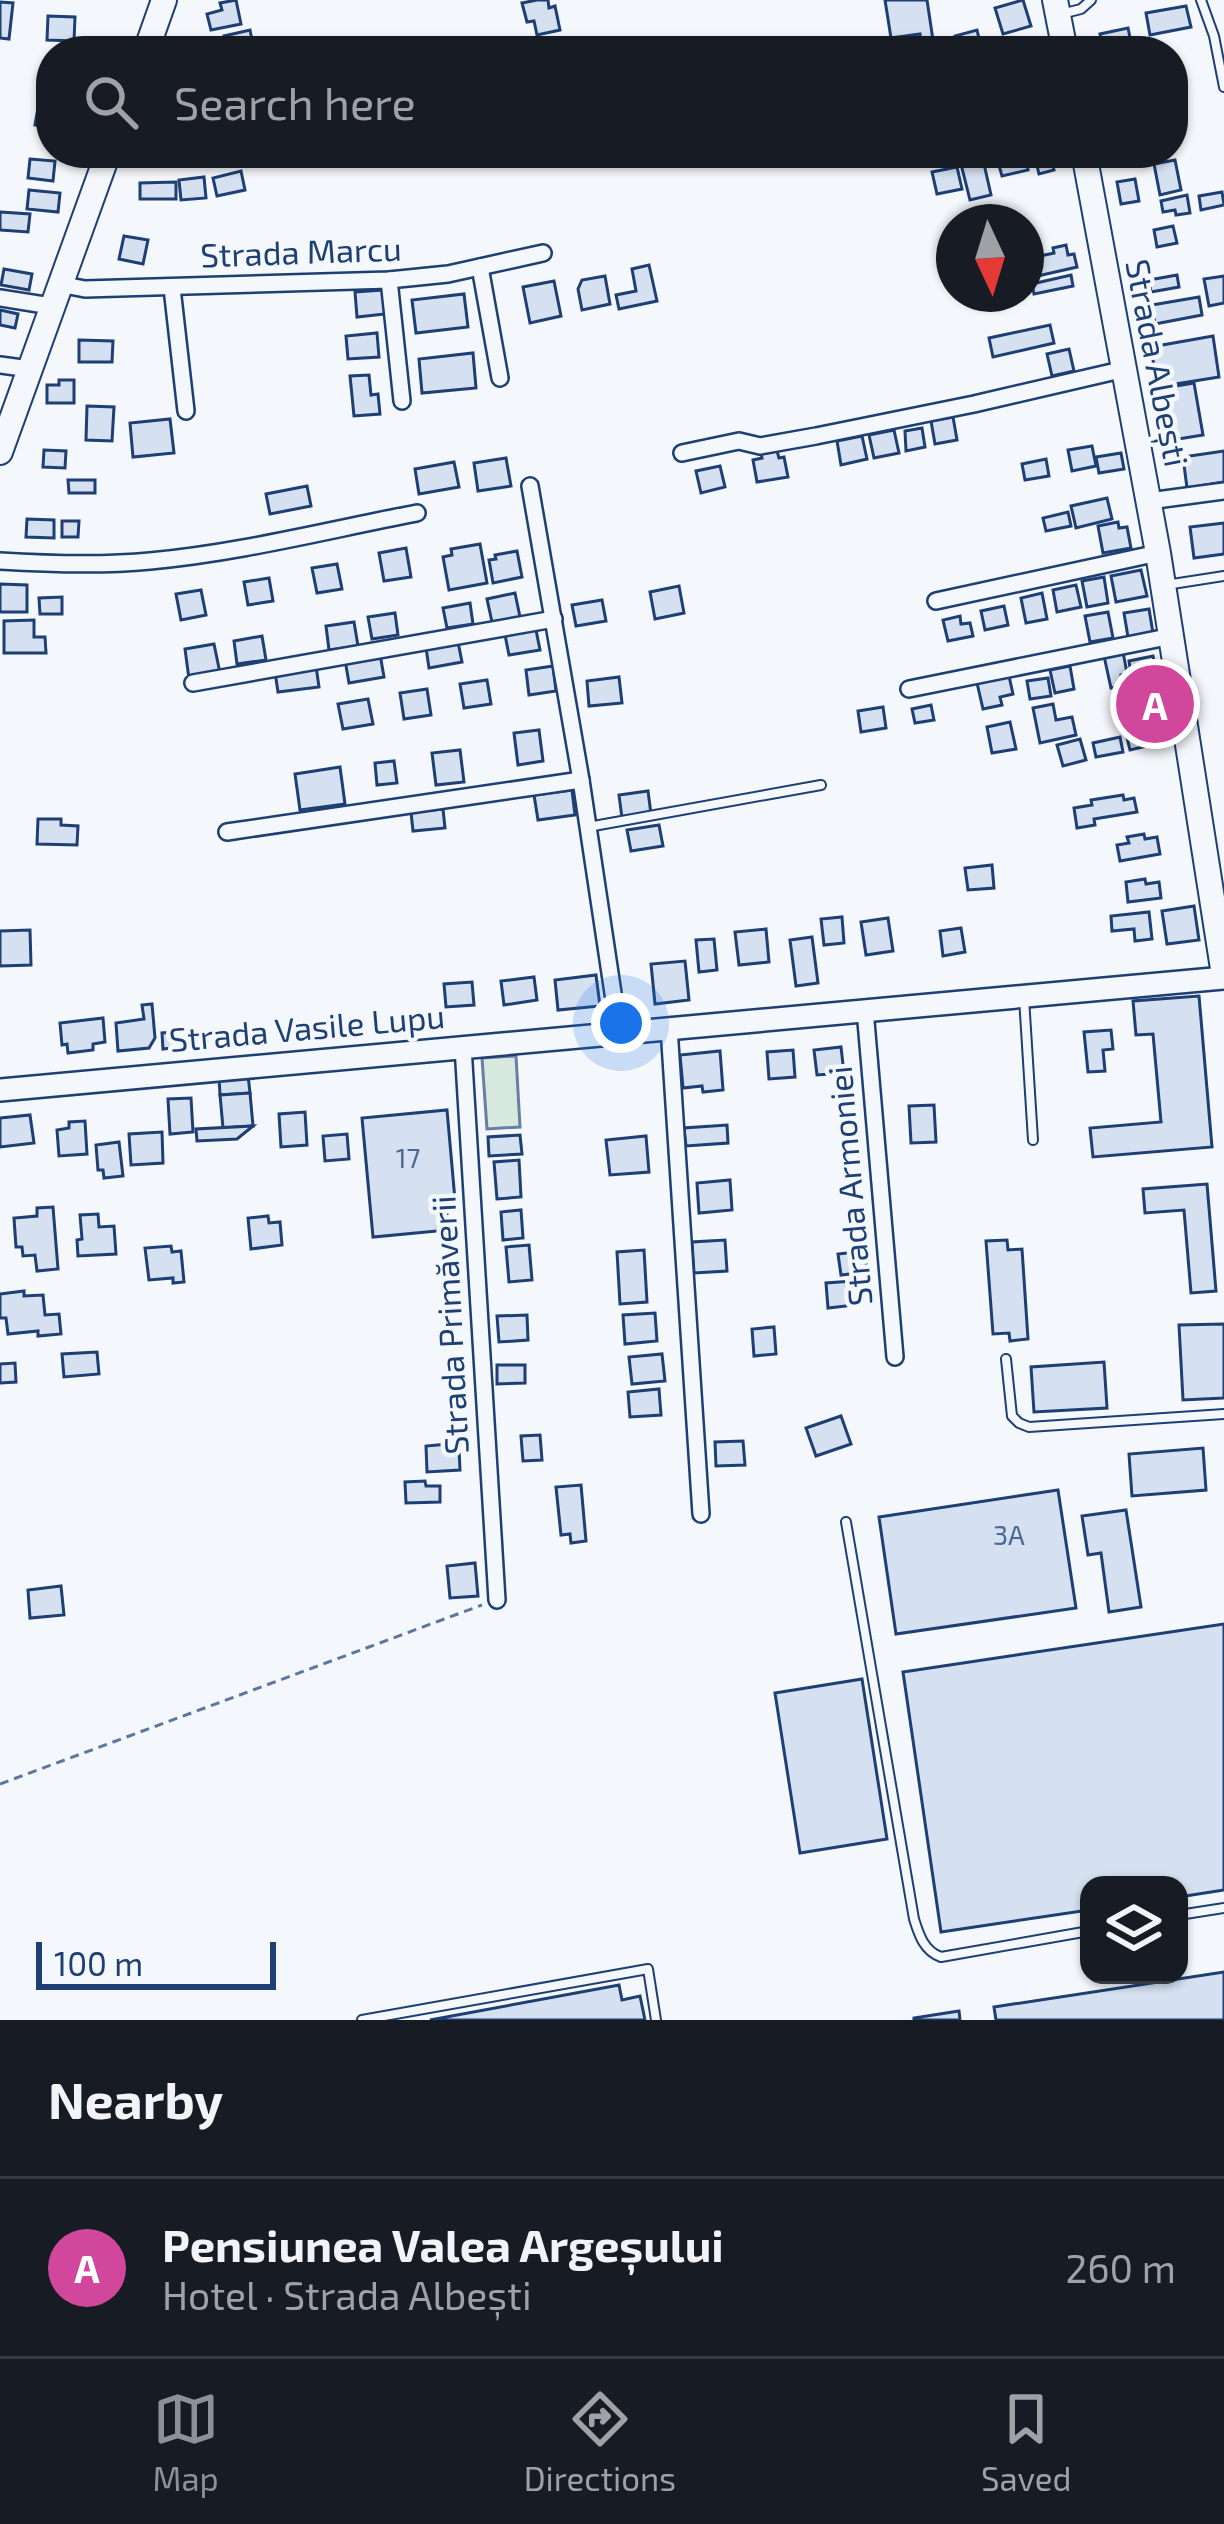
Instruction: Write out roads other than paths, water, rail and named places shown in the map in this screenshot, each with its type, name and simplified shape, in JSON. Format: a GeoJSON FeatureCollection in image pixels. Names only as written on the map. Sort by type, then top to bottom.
{"type":"FeatureCollection","features":[{"type":"Feature","properties":{"kind":"main road"},"geometry":{"type":"LineString","coordinates":[[151,36],[164,0]]}},
{"type":"Feature","properties":{"kind":"main road"},"geometry":{"type":"LineString","coordinates":[[0,452],[103,168]]}},
{"type":"Feature","properties":{"kind":"main road","name":"Strada Albești"},"geometry":{"type":"LineString","coordinates":[[1087,168],[1164,585],[1224,976]]}},
{"type":"Feature","properties":{"kind":"main road","name":"Strada Vasile Lupu"},"geometry":{"type":"LineString","coordinates":[[0,1090],[1224,976]]}},
{"type":"Feature","properties":{"kind":"street","name":"Strada Marcu"},"geometry":{"type":"LineString","coordinates":[[0,298],[85,289],[389,280],[543,253]]}},
{"type":"Feature","properties":{"kind":"street"},"geometry":{"type":"LineString","coordinates":[[480,267],[500,378]]}},
{"type":"Feature","properties":{"kind":"street"},"geometry":{"type":"LineString","coordinates":[[389,280],[402,400]]}},
{"type":"Feature","properties":{"kind":"street"},"geometry":{"type":"LineString","coordinates":[[172,287],[186,411]]}},
{"type":"Feature","properties":{"kind":"street"},"geometry":{"type":"LineString","coordinates":[[0,365],[29,369]]}},
{"type":"Feature","properties":{"kind":"street"},"geometry":{"type":"LineString","coordinates":[[682,453],[739,441],[760,446],[815,436],[1125,369]]}},
{"type":"Feature","properties":{"kind":"street"},"geometry":{"type":"LineString","coordinates":[[530,486],[619,1033]]}},
{"type":"Feature","properties":{"kind":"street"},"geometry":{"type":"LineString","coordinates":[[1149,501],[1224,491]]}},
{"type":"Feature","properties":{"kind":"street"},"geometry":{"type":"LineString","coordinates":[[0,560],[146,562],[416,513]]}},
{"type":"Feature","properties":{"kind":"street"},"geometry":{"type":"LineString","coordinates":[[936,602],[1158,553]]}},
{"type":"Feature","properties":{"kind":"street"},"geometry":{"type":"LineString","coordinates":[[193,682],[554,620]]}},
{"type":"Feature","properties":{"kind":"street"},"geometry":{"type":"LineString","coordinates":[[909,689],[1172,636]]}},
{"type":"Feature","properties":{"kind":"street"},"geometry":{"type":"LineString","coordinates":[[227,832],[581,780]]}},
{"type":"Feature","properties":{"kind":"street","name":"Strada Armoniei"},"geometry":{"type":"LineString","coordinates":[[865,1010],[895,1357]]}},
{"type":"Feature","properties":{"kind":"street"},"geometry":{"type":"LineString","coordinates":[[669,1028],[701,1514]]}},
{"type":"Feature","properties":{"kind":"street","name":"Strada Primăverii"},"geometry":{"type":"LineString","coordinates":[[463,1047],[497,1600]]}},
{"type":"Feature","properties":{"kind":"lane"},"geometry":{"type":"LineString","coordinates":[[1056,7],[1082,9],[1090,0]]}},
{"type":"Feature","properties":{"kind":"lane"},"geometry":{"type":"LineString","coordinates":[[1201,0],[1224,87]]}},
{"type":"Feature","properties":{"kind":"lane"},"geometry":{"type":"LineString","coordinates":[[1164,585],[1224,576]]}},
{"type":"Feature","properties":{"kind":"lane"},"geometry":{"type":"LineString","coordinates":[[588,827],[821,785]]}},
{"type":"Feature","properties":{"kind":"lane"},"geometry":{"type":"LineString","coordinates":[[1024,996],[1033,1140]]}},
{"type":"Feature","properties":{"kind":"lane"},"geometry":{"type":"LineString","coordinates":[[1006,1358],[1012,1416],[1029,1427],[1224,1414]]}},
{"type":"Feature","properties":{"kind":"lane"},"geometry":{"type":"LineString","coordinates":[[846,1522],[914,1918],[925,1946],[941,1957],[1080,1933]]}},
{"type":"Feature","properties":{"kind":"lane"},"geometry":{"type":"LineString","coordinates":[[1188,1914],[1224,1907]]}},
{"type":"Feature","properties":{"kind":"lane"},"geometry":{"type":"LineString","coordinates":[[362,2020],[648,1969],[656,2020]]}},
{"type":"Feature","properties":{"kind":"place","name":"Pensiunea Valea Argeșului"},"geometry":{"type":"Point","coordinates":[1155,704]}}]}
